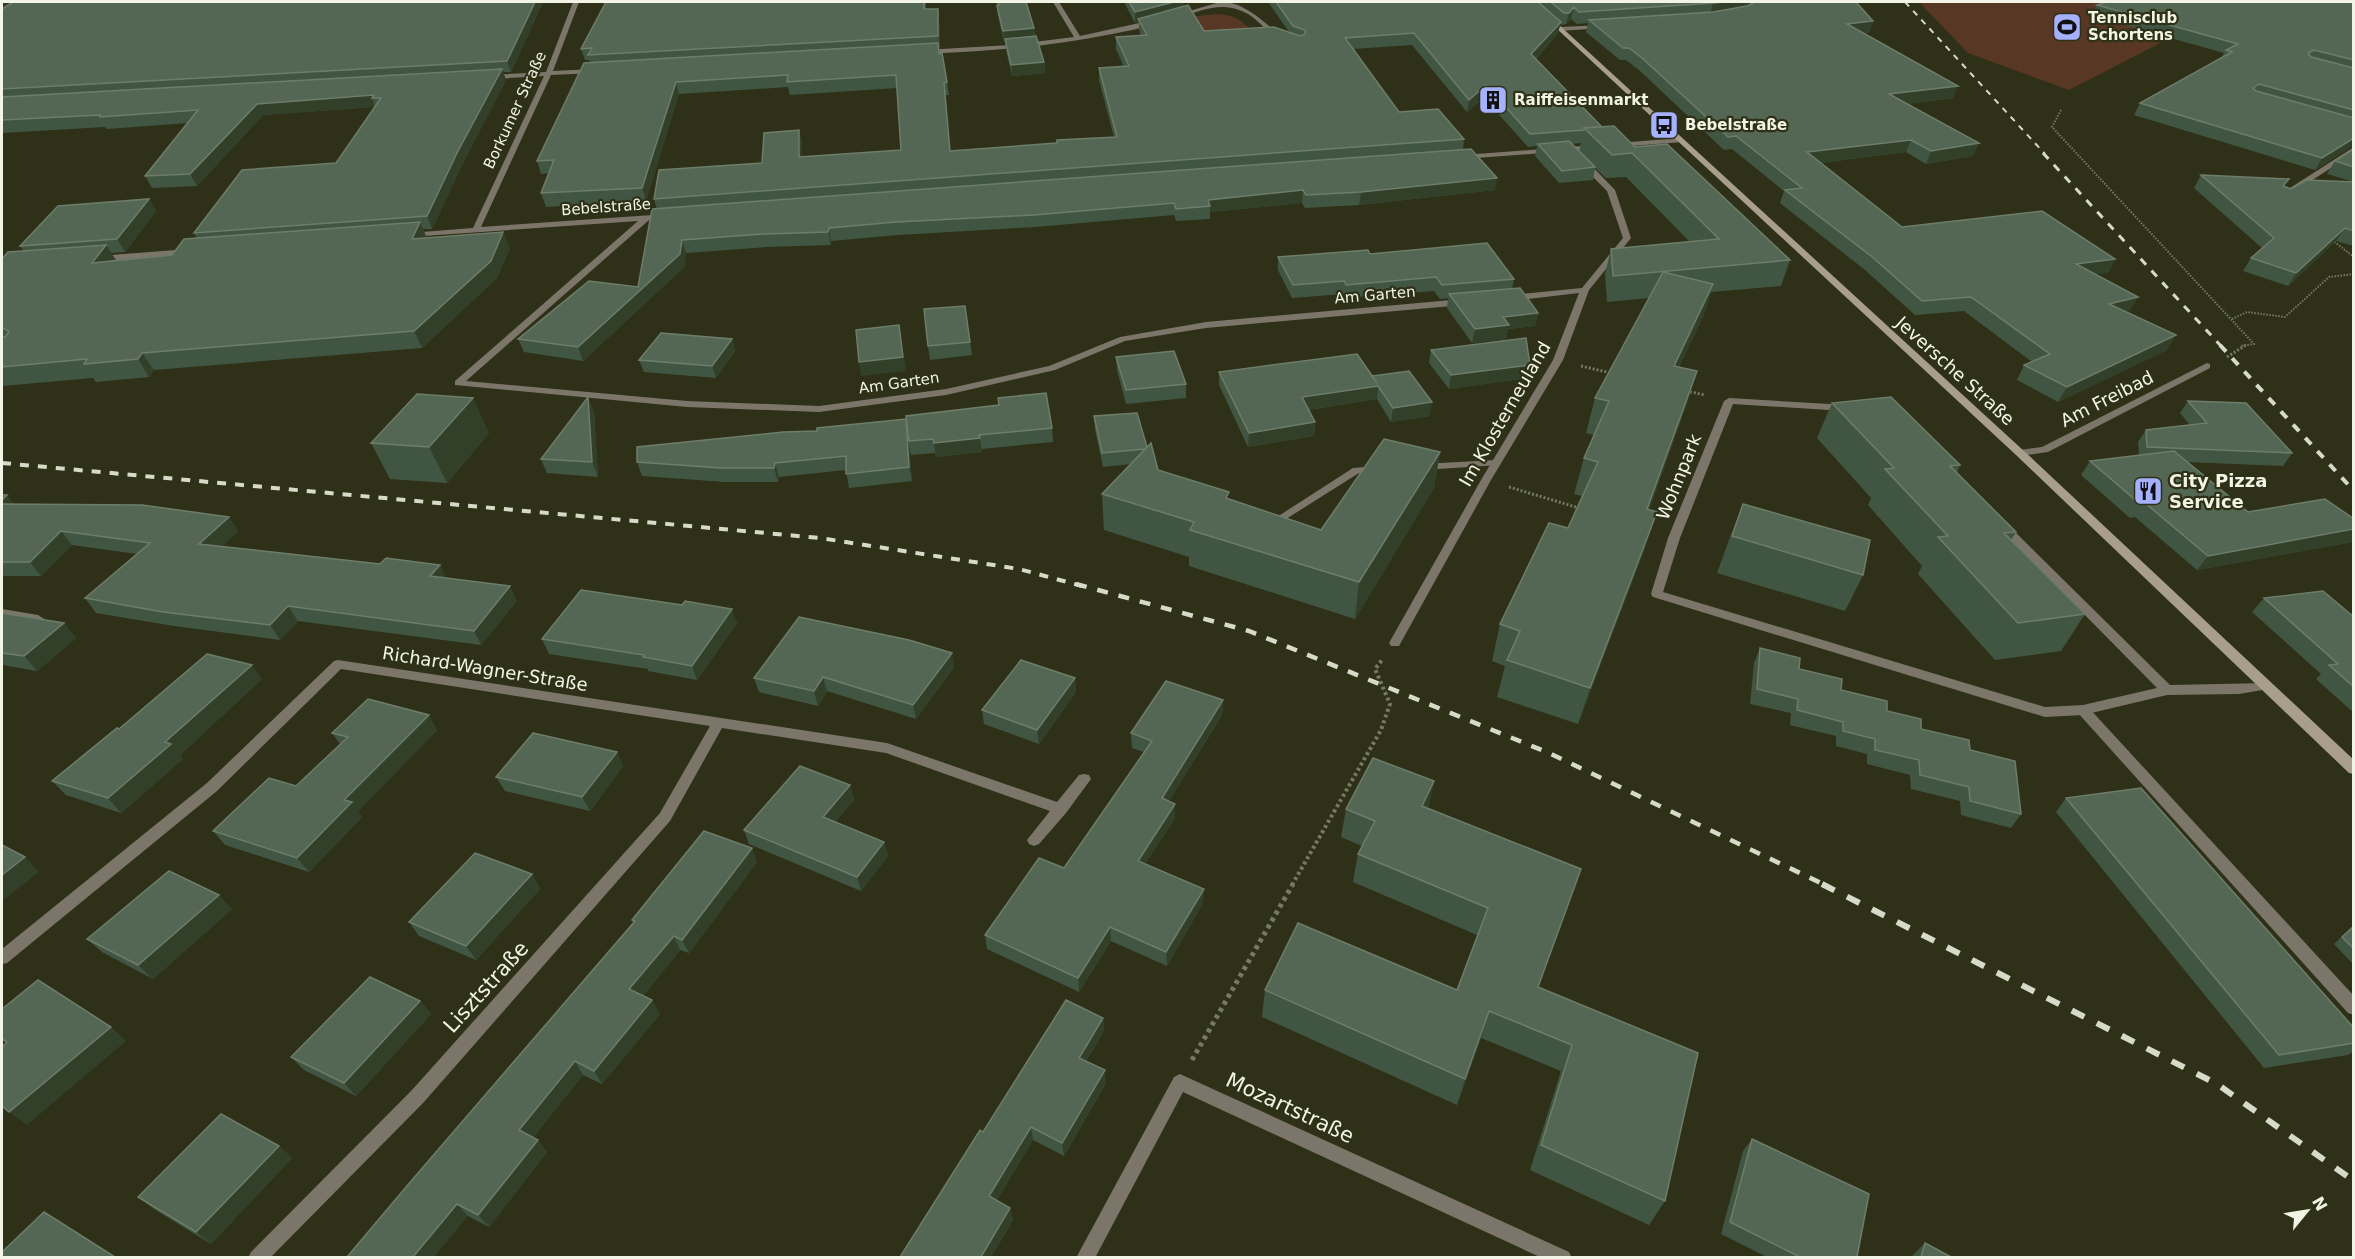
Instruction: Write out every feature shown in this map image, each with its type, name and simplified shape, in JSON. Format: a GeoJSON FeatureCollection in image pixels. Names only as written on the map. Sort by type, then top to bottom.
{"type":"FeatureCollection","features":[{"type":"Feature","properties":{"kind":"street","name":"Borkumer Straße"},"geometry":{"type":"LineString","coordinates":[[476,230],[549,73],[576,2]]}},
{"type":"Feature","properties":{"kind":"street"},"geometry":{"type":"LineString","coordinates":[[1056,2],[1078,39]]}},
{"type":"Feature","properties":{"kind":"street"},"geometry":{"type":"LineString","coordinates":[[1171,17],[1225,2],[1251,13],[1268,30],[1289,40]]}},
{"type":"Feature","properties":{"kind":"street","name":"Jeversche Straße"},"geometry":{"type":"LineString","coordinates":[[1531,2],[2020,453],[2354,769]]}},
{"type":"Feature","properties":{"kind":"street"},"geometry":{"type":"LineString","coordinates":[[916,53],[1078,39],[1118,32],[1160,20]]}},
{"type":"Feature","properties":{"kind":"street"},"geometry":{"type":"LineString","coordinates":[[1560,28],[1610,26]]}},
{"type":"Feature","properties":{"kind":"street"},"geometry":{"type":"LineString","coordinates":[[477,77],[608,70]]}},
{"type":"Feature","properties":{"kind":"street"},"geometry":{"type":"LineString","coordinates":[[1450,158],[1680,140]]}},
{"type":"Feature","properties":{"kind":"street","name":"Im Klosterneuland"},"geometry":{"type":"LineString","coordinates":[[1395,643],[1486,480],[1558,360],[1585,290],[1627,238],[1611,190],[1569,149]]}},
{"type":"Feature","properties":{"kind":"street"},"geometry":{"type":"LineString","coordinates":[[2290,191],[2354,149]]}},
{"type":"Feature","properties":{"kind":"street","name":"Bebelstraße"},"geometry":{"type":"LineString","coordinates":[[400,235],[682,215]]}},
{"type":"Feature","properties":{"kind":"street","name":"Am Garten"},"geometry":{"type":"LineString","coordinates":[[646,218],[458,383],[687,404],[819,409],[956,389],[1052,368],[1123,339],[1206,325],[1473,301]]}},
{"type":"Feature","properties":{"kind":"street"},"geometry":{"type":"LineString","coordinates":[[93,259],[196,251]]}},
{"type":"Feature","properties":{"kind":"street"},"geometry":{"type":"LineString","coordinates":[[1494,299],[1585,290]]}},
{"type":"Feature","properties":{"kind":"street","name":"Am Freibad"},"geometry":{"type":"LineString","coordinates":[[2020,453],[2044,450],[2207,366]]}},
{"type":"Feature","properties":{"kind":"street"},"geometry":{"type":"LineString","coordinates":[[1729,401],[1829,408],[1859,405]]}},
{"type":"Feature","properties":{"kind":"street","name":"Wohnpark"},"geometry":{"type":"LineString","coordinates":[[1729,401],[1674,538],[1657,594],[2045,712],[2083,710],[2167,690],[2239,689],[2264,686]]}},
{"type":"Feature","properties":{"kind":"street"},"geometry":{"type":"LineString","coordinates":[[1415,467],[1496,463]]}},
{"type":"Feature","properties":{"kind":"street"},"geometry":{"type":"LineString","coordinates":[[1282,517],[1357,470],[1392,469]]}},
{"type":"Feature","properties":{"kind":"street"},"geometry":{"type":"LineString","coordinates":[[1998,521],[2167,690]]}},
{"type":"Feature","properties":{"kind":"street"},"geometry":{"type":"LineString","coordinates":[[2,613],[38,619]]}},
{"type":"Feature","properties":{"kind":"street","name":"Richard-Wagner-Straße"},"geometry":{"type":"LineString","coordinates":[[2,958],[212,788],[338,664],[888,748],[1061,809]]}},
{"type":"Feature","properties":{"kind":"street"},"geometry":{"type":"LineString","coordinates":[[2083,710],[2354,1008]]}},
{"type":"Feature","properties":{"kind":"street","name":"Lisztstraße"},"geometry":{"type":"LineString","coordinates":[[257,1257],[418,1096],[665,817],[718,723]]}},
{"type":"Feature","properties":{"kind":"street"},"geometry":{"type":"LineString","coordinates":[[1035,840],[1084,779]]}},
{"type":"Feature","properties":{"kind":"street"},"geometry":{"type":"LineString","coordinates":[[1085,1257],[1180,1082]]}},
{"type":"Feature","properties":{"kind":"street","name":"Mozartstraße"},"geometry":{"type":"LineString","coordinates":[[1180,1082],[1563,1257]]}},
{"type":"Feature","properties":{"kind":"path"},"geometry":{"type":"LineString","coordinates":[[2061,110],[2052,127],[2254,344],[2243,345]]}},
{"type":"Feature","properties":{"kind":"path"},"geometry":{"type":"LineString","coordinates":[[2326,235],[2354,257]]}},
{"type":"Feature","properties":{"kind":"path"},"geometry":{"type":"LineString","coordinates":[[2232,319],[2247,312],[2285,317],[2329,277],[2354,274]]}},
{"type":"Feature","properties":{"kind":"path"},"geometry":{"type":"LineString","coordinates":[[1558,360],[1615,374]]}},
{"type":"Feature","properties":{"kind":"path"},"geometry":{"type":"LineString","coordinates":[[1683,390],[1729,401]]}},
{"type":"Feature","properties":{"kind":"path"},"geometry":{"type":"LineString","coordinates":[[1486,480],[1580,508]]}},
{"type":"Feature","properties":{"kind":"path"},"geometry":{"type":"LineString","coordinates":[[1180,1082],[1381,730],[1390,704],[1375,669]]}},
{"type":"Feature","properties":{"kind":"shaded area","name":"Tennisclub Schortens"},"geometry":{"type":"Polygon","coordinates":[[[1919,2],[2240,2],[2069,90],[1968,53],[1919,2]]]}},
{"type":"Feature","properties":{"kind":"shaded area"},"geometry":{"type":"Polygon","coordinates":[[[1216,14],[1239,20],[1256,37],[1146,30],[1198,16],[1216,14]]]}},
{"type":"Feature","properties":{"kind":"building"},"geometry":{"type":"Polygon","coordinates":[[[13,2],[535,2],[507,61],[2,89],[2,9],[13,2]]]}},
{"type":"Feature","properties":{"kind":"building"},"geometry":{"type":"Polygon","coordinates":[[[606,2],[924,2],[924,9],[938,9],[938,36],[588,55],[592,48],[581,49],[606,2]]]}},
{"type":"Feature","properties":{"kind":"building"},"geometry":{"type":"Polygon","coordinates":[[[998,2],[1026,2],[1034,28],[1003,31],[998,2]]]}},
{"type":"Feature","properties":{"kind":"building"},"geometry":{"type":"Polygon","coordinates":[[[1129,2],[1174,2],[1135,12],[1129,2]]]}},
{"type":"Feature","properties":{"kind":"building"},"geometry":{"type":"Polygon","coordinates":[[[1276,2],[1538,2],[1561,22],[1531,54],[1602,127],[1530,134],[1486,85],[1469,100],[1414,33],[1345,38],[1399,112],[1438,109],[1464,139],[654,199],[659,170],[762,163],[764,133],[799,130],[799,157],[901,150],[896,75],[787,82],[788,75],[676,82],[642,188],[541,193],[554,160],[537,161],[584,63],[938,43],[947,82],[944,83],[950,151],[1057,143],[1057,140],[1117,137],[1099,68],[1129,66],[1116,37],[1147,35],[1138,19],[1188,5],[1204,31],[1274,27],[1300,36],[1305,34],[1305,30],[1293,26],[1276,2]]]}},
{"type":"Feature","properties":{"kind":"building"},"geometry":{"type":"Polygon","coordinates":[[[1551,2],[1724,2],[1579,12],[1574,7],[1569,13],[1564,13],[1551,2]]]}},
{"type":"Feature","properties":{"kind":"building"},"geometry":{"type":"Polygon","coordinates":[[[1755,2],[1856,2],[1873,21],[1847,24],[1958,86],[1889,94],[1979,143],[1931,151],[1911,140],[1807,152],[1902,227],[2042,211],[2115,259],[2076,264],[2138,297],[2109,304],[2176,335],[2067,387],[2024,365],[2050,354],[1971,297],[1922,301],[1871,256],[1785,190],[1802,188],[1736,136],[1728,137],[1642,58],[1629,48],[1623,48],[1589,20],[1713,12],[1747,6],[1755,2]]]}},
{"type":"Feature","properties":{"kind":"building"},"geometry":{"type":"Polygon","coordinates":[[[2107,2],[2354,2],[2354,60],[2314,50],[2308,53],[2311,57],[2354,68],[2354,110],[2259,84],[2253,88],[2256,91],[2354,118],[2354,138],[2322,158],[2140,103],[2232,52],[2226,50],[2238,44],[2097,5],[2107,2]]]}},
{"type":"Feature","properties":{"kind":"building"},"geometry":{"type":"Polygon","coordinates":[[[1036,36],[1044,62],[1011,65],[1005,39],[1036,36]]]}},
{"type":"Feature","properties":{"kind":"building"},"geometry":{"type":"Polygon","coordinates":[[[502,69],[457,153],[427,216],[194,233],[242,170],[336,163],[381,98],[372,98],[374,95],[257,104],[190,174],[145,176],[198,110],[100,117],[100,115],[2,120],[2,97],[502,69]]]}},
{"type":"Feature","properties":{"kind":"building"},"geometry":{"type":"Polygon","coordinates":[[[1614,126],[1635,147],[1667,144],[1790,260],[1613,276],[1611,249],[1719,239],[1632,153],[1612,155],[1584,128],[1614,126]]]}},
{"type":"Feature","properties":{"kind":"building"},"geometry":{"type":"Polygon","coordinates":[[[1569,141],[1595,167],[1562,171],[1538,144],[1569,141]]]}},
{"type":"Feature","properties":{"kind":"building"},"geometry":{"type":"Polygon","coordinates":[[[1471,149],[1497,178],[1361,192],[1306,195],[1303,190],[1208,200],[1210,206],[1176,209],[1174,203],[1034,215],[896,222],[829,228],[828,232],[682,240],[680,254],[578,347],[518,339],[589,281],[638,287],[652,209],[1471,149]]]}},
{"type":"Feature","properties":{"kind":"building"},"geometry":{"type":"Polygon","coordinates":[[[2354,149],[2354,167],[2335,161],[2354,149]]]}},
{"type":"Feature","properties":{"kind":"building"},"geometry":{"type":"Polygon","coordinates":[[[2201,175],[2289,179],[2283,186],[2291,189],[2307,180],[2354,182],[2354,231],[2345,228],[2296,273],[2251,258],[2274,238],[2201,175]]]}},
{"type":"Feature","properties":{"kind":"building"},"geometry":{"type":"Polygon","coordinates":[[[149,199],[117,239],[20,246],[58,206],[149,199]]]}},
{"type":"Feature","properties":{"kind":"building"},"geometry":{"type":"Polygon","coordinates":[[[420,222],[412,239],[503,232],[491,261],[414,331],[142,353],[138,359],[84,364],[87,359],[2,367],[2,337],[9,332],[2,327],[2,259],[8,252],[106,245],[92,263],[172,255],[184,239],[420,222]]]}},
{"type":"Feature","properties":{"kind":"building"},"geometry":{"type":"Polygon","coordinates":[[[1487,243],[1514,279],[1442,285],[1436,277],[1346,285],[1344,281],[1293,285],[1278,257],[1368,250],[1370,254],[1487,243]]]}},
{"type":"Feature","properties":{"kind":"building"},"geometry":{"type":"Polygon","coordinates":[[[1663,272],[1713,284],[1674,366],[1697,371],[1647,509],[1657,512],[1590,688],[1507,660],[1520,631],[1500,624],[1549,523],[1568,528],[1598,462],[1584,458],[1609,401],[1595,398],[1663,272]]]}},
{"type":"Feature","properties":{"kind":"building"},"geometry":{"type":"Polygon","coordinates":[[[1520,288],[1538,313],[1503,317],[1509,325],[1475,329],[1449,294],[1520,288]]]}},
{"type":"Feature","properties":{"kind":"building"},"geometry":{"type":"Polygon","coordinates":[[[965,306],[970,342],[928,346],[924,309],[965,306]]]}},
{"type":"Feature","properties":{"kind":"building"},"geometry":{"type":"Polygon","coordinates":[[[899,325],[903,357],[859,362],[856,330],[899,325]]]}},
{"type":"Feature","properties":{"kind":"building"},"geometry":{"type":"Polygon","coordinates":[[[661,333],[732,339],[712,366],[639,360],[661,333]]]}},
{"type":"Feature","properties":{"kind":"building"},"geometry":{"type":"Polygon","coordinates":[[[1526,338],[1530,365],[1451,375],[1431,350],[1526,338]]]}},
{"type":"Feature","properties":{"kind":"building"},"geometry":{"type":"Polygon","coordinates":[[[1174,351],[1186,384],[1126,390],[1116,357],[1174,351]]]}},
{"type":"Feature","properties":{"kind":"building"},"geometry":{"type":"Polygon","coordinates":[[[1357,354],[1372,376],[1409,371],[1432,402],[1393,408],[1378,386],[1302,397],[1315,422],[1249,433],[1219,372],[1357,354]]]}},
{"type":"Feature","properties":{"kind":"building"},"geometry":{"type":"Polygon","coordinates":[[[1046,393],[1052,428],[979,435],[980,438],[934,443],[933,439],[909,441],[906,416],[999,405],[998,398],[1046,393]]]}},
{"type":"Feature","properties":{"kind":"building"},"geometry":{"type":"Polygon","coordinates":[[[417,394],[473,398],[429,447],[371,443],[417,394]]]}},
{"type":"Feature","properties":{"kind":"building"},"geometry":{"type":"Polygon","coordinates":[[[588,397],[592,462],[541,459],[588,397]]]}},
{"type":"Feature","properties":{"kind":"building"},"geometry":{"type":"Polygon","coordinates":[[[1891,397],[1960,465],[1950,466],[2016,532],[2004,533],[2085,614],[2018,623],[1938,537],[1948,536],[1885,469],[1894,468],[1832,403],[1891,397]]]}},
{"type":"Feature","properties":{"kind":"building"},"geometry":{"type":"Polygon","coordinates":[[[2188,401],[2246,403],[2292,453],[2147,447],[2146,430],[2207,423],[2188,401]]]}},
{"type":"Feature","properties":{"kind":"building"},"geometry":{"type":"Polygon","coordinates":[[[1137,413],[1147,447],[1102,453],[1094,416],[1137,413]]]}},
{"type":"Feature","properties":{"kind":"building"},"geometry":{"type":"Polygon","coordinates":[[[906,419],[909,467],[846,474],[846,456],[775,463],[774,468],[721,468],[637,462],[637,447],[783,432],[817,431],[817,428],[906,419]]]}},
{"type":"Feature","properties":{"kind":"building"},"geometry":{"type":"Polygon","coordinates":[[[1384,439],[1440,452],[1359,582],[1190,530],[1194,522],[1102,494],[1151,443],[1158,470],[1229,492],[1226,498],[1321,530],[1384,439]]]}},
{"type":"Feature","properties":{"kind":"building"},"geometry":{"type":"Polygon","coordinates":[[[2174,451],[2248,512],[2325,499],[2354,519],[2354,529],[2208,556],[2145,503],[2139,503],[2090,461],[2174,451]]]}},
{"type":"Feature","properties":{"kind":"building"},"geometry":{"type":"Polygon","coordinates":[[[2,504],[142,505],[229,517],[199,544],[380,564],[386,558],[440,565],[430,576],[510,586],[474,631],[288,606],[270,625],[163,612],[85,598],[150,543],[61,531],[30,562],[2,562],[2,504]]]}},
{"type":"Feature","properties":{"kind":"building"},"geometry":{"type":"Polygon","coordinates":[[[1743,504],[1870,540],[1863,575],[1732,536],[1743,504]]]}},
{"type":"Feature","properties":{"kind":"building"},"geometry":{"type":"Polygon","coordinates":[[[581,590],[682,605],[685,601],[732,609],[692,666],[643,657],[644,655],[542,639],[581,590]]]}},
{"type":"Feature","properties":{"kind":"building"},"geometry":{"type":"Polygon","coordinates":[[[2323,591],[2354,617],[2354,687],[2329,665],[2338,664],[2264,598],[2323,591]]]}},
{"type":"Feature","properties":{"kind":"building"},"geometry":{"type":"Polygon","coordinates":[[[2,613],[64,623],[24,656],[2,653],[2,613]]]}},
{"type":"Feature","properties":{"kind":"building"},"geometry":{"type":"Polygon","coordinates":[[[799,617],[909,640],[952,653],[913,705],[823,677],[814,691],[754,678],[799,617]]]}},
{"type":"Feature","properties":{"kind":"building"},"geometry":{"type":"Polygon","coordinates":[[[1760,648],[1800,658],[1799,669],[1842,679],[1841,690],[1887,701],[1887,711],[1921,719],[1921,729],[1969,740],[1970,750],[2015,761],[2021,814],[1970,801],[1969,787],[1920,775],[1919,760],[1875,750],[1875,739],[1843,731],[1843,722],[1797,710],[1798,699],[1757,689],[1760,648]]]}},
{"type":"Feature","properties":{"kind":"building"},"geometry":{"type":"Polygon","coordinates":[[[207,654],[252,665],[165,742],[171,744],[108,798],[52,781],[117,728],[119,729],[207,654]]]}},
{"type":"Feature","properties":{"kind":"building"},"geometry":{"type":"Polygon","coordinates":[[[1021,660],[1075,678],[1037,730],[982,710],[1021,660]]]}},
{"type":"Feature","properties":{"kind":"building"},"geometry":{"type":"Polygon","coordinates":[[[1166,681],[1223,700],[1162,798],[1175,804],[1138,861],[1204,889],[1166,952],[1110,927],[1078,978],[985,935],[1039,858],[1064,868],[1152,741],[1131,733],[1166,681]]]}},
{"type":"Feature","properties":{"kind":"building"},"geometry":{"type":"Polygon","coordinates":[[[368,699],[429,715],[344,800],[352,802],[297,858],[213,831],[269,778],[296,786],[348,737],[332,733],[368,699]]]}},
{"type":"Feature","properties":{"kind":"building"},"geometry":{"type":"Polygon","coordinates":[[[533,733],[617,752],[582,797],[496,777],[533,733]]]}},
{"type":"Feature","properties":{"kind":"building"},"geometry":{"type":"Polygon","coordinates":[[[1373,758],[1434,781],[1422,806],[1581,869],[1538,987],[1698,1053],[1665,1201],[1541,1145],[1572,1045],[1489,1011],[1465,1079],[1265,990],[1298,923],[1457,990],[1488,908],[1358,854],[1375,821],[1346,809],[1373,758]]]}},
{"type":"Feature","properties":{"kind":"building"},"geometry":{"type":"Polygon","coordinates":[[[800,766],[850,785],[823,817],[884,842],[857,877],[744,830],[800,766]]]}},
{"type":"Feature","properties":{"kind":"building"},"geometry":{"type":"Polygon","coordinates":[[[2141,788],[2354,1028],[2354,1043],[2279,1055],[2066,798],[2141,788]]]}},
{"type":"Feature","properties":{"kind":"building"},"geometry":{"type":"Polygon","coordinates":[[[704,831],[752,848],[682,940],[674,936],[629,989],[652,1000],[594,1071],[575,1061],[519,1130],[538,1140],[478,1215],[457,1204],[413,1257],[347,1257],[635,921],[632,920],[704,831]]]}},
{"type":"Feature","properties":{"kind":"building"},"geometry":{"type":"Polygon","coordinates":[[[2,845],[25,857],[2,875],[2,845]]]}},
{"type":"Feature","properties":{"kind":"building"},"geometry":{"type":"Polygon","coordinates":[[[475,853],[532,874],[466,946],[409,922],[475,853]]]}},
{"type":"Feature","properties":{"kind":"building"},"geometry":{"type":"Polygon","coordinates":[[[169,871],[219,895],[138,965],[87,939],[169,871]]]}},
{"type":"Feature","properties":{"kind":"building"},"geometry":{"type":"Polygon","coordinates":[[[2354,926],[2354,949],[2342,937],[2354,926]]]}},
{"type":"Feature","properties":{"kind":"building"},"geometry":{"type":"Polygon","coordinates":[[[370,977],[420,1001],[344,1083],[291,1057],[370,977]]]}},
{"type":"Feature","properties":{"kind":"building"},"geometry":{"type":"Polygon","coordinates":[[[38,980],[111,1027],[9,1112],[2,1106],[2,1047],[7,1042],[2,1039],[2,1009],[38,980]]]}},
{"type":"Feature","properties":{"kind":"building"},"geometry":{"type":"Polygon","coordinates":[[[1066,1000],[1103,1018],[1079,1058],[1105,1070],[1062,1143],[1031,1127],[989,1196],[1010,1208],[981,1257],[900,1257],[980,1130],[983,1132],[1066,1000]]]}},
{"type":"Feature","properties":{"kind":"building"},"geometry":{"type":"Polygon","coordinates":[[[221,1114],[279,1146],[196,1232],[138,1197],[221,1114]]]}},
{"type":"Feature","properties":{"kind":"building"},"geometry":{"type":"Polygon","coordinates":[[[1752,1139],[1869,1194],[1857,1257],[1800,1257],[1730,1222],[1752,1139]]]}},
{"type":"Feature","properties":{"kind":"building"},"geometry":{"type":"Polygon","coordinates":[[[44,1212],[115,1257],[2,1257],[2,1252],[44,1212]]]}},
{"type":"Feature","properties":{"kind":"building"},"geometry":{"type":"Polygon","coordinates":[[[1925,1243],[1951,1257],[1921,1257],[1925,1243]]]}},
{"type":"Feature","properties":{"kind":"railway"},"geometry":{"type":"LineString","coordinates":[[1905,2],[2045,154]]}},
{"type":"Feature","properties":{"kind":"railway"},"geometry":{"type":"LineString","coordinates":[[2043,153],[2221,346]]}},
{"type":"Feature","properties":{"kind":"railway"},"geometry":{"type":"LineString","coordinates":[[2220,345],[2354,491]]}},
{"type":"Feature","properties":{"kind":"railway"},"geometry":{"type":"LineString","coordinates":[[2,463],[820,538],[1019,569],[1082,586]]}},
{"type":"Feature","properties":{"kind":"railway"},"geometry":{"type":"LineString","coordinates":[[1076,584],[1249,631],[1549,753],[1825,885]]}},
{"type":"Feature","properties":{"kind":"railway"},"geometry":{"type":"LineString","coordinates":[[1822,884],[2217,1084],[2354,1181]]}},
{"type":"Feature","properties":{"kind":"place","name":"Tennisclub Schortens"},"geometry":{"type":"Point","coordinates":[2067,27]}},
{"type":"Feature","properties":{"kind":"place","name":"Raiffeisenmarkt"},"geometry":{"type":"Point","coordinates":[1493,100]}},
{"type":"Feature","properties":{"kind":"place","name":"Bebelstraße"},"geometry":{"type":"Point","coordinates":[1664,125]}},
{"type":"Feature","properties":{"kind":"place","name":"City Pizza Service"},"geometry":{"type":"Point","coordinates":[2148,491]}}]}
